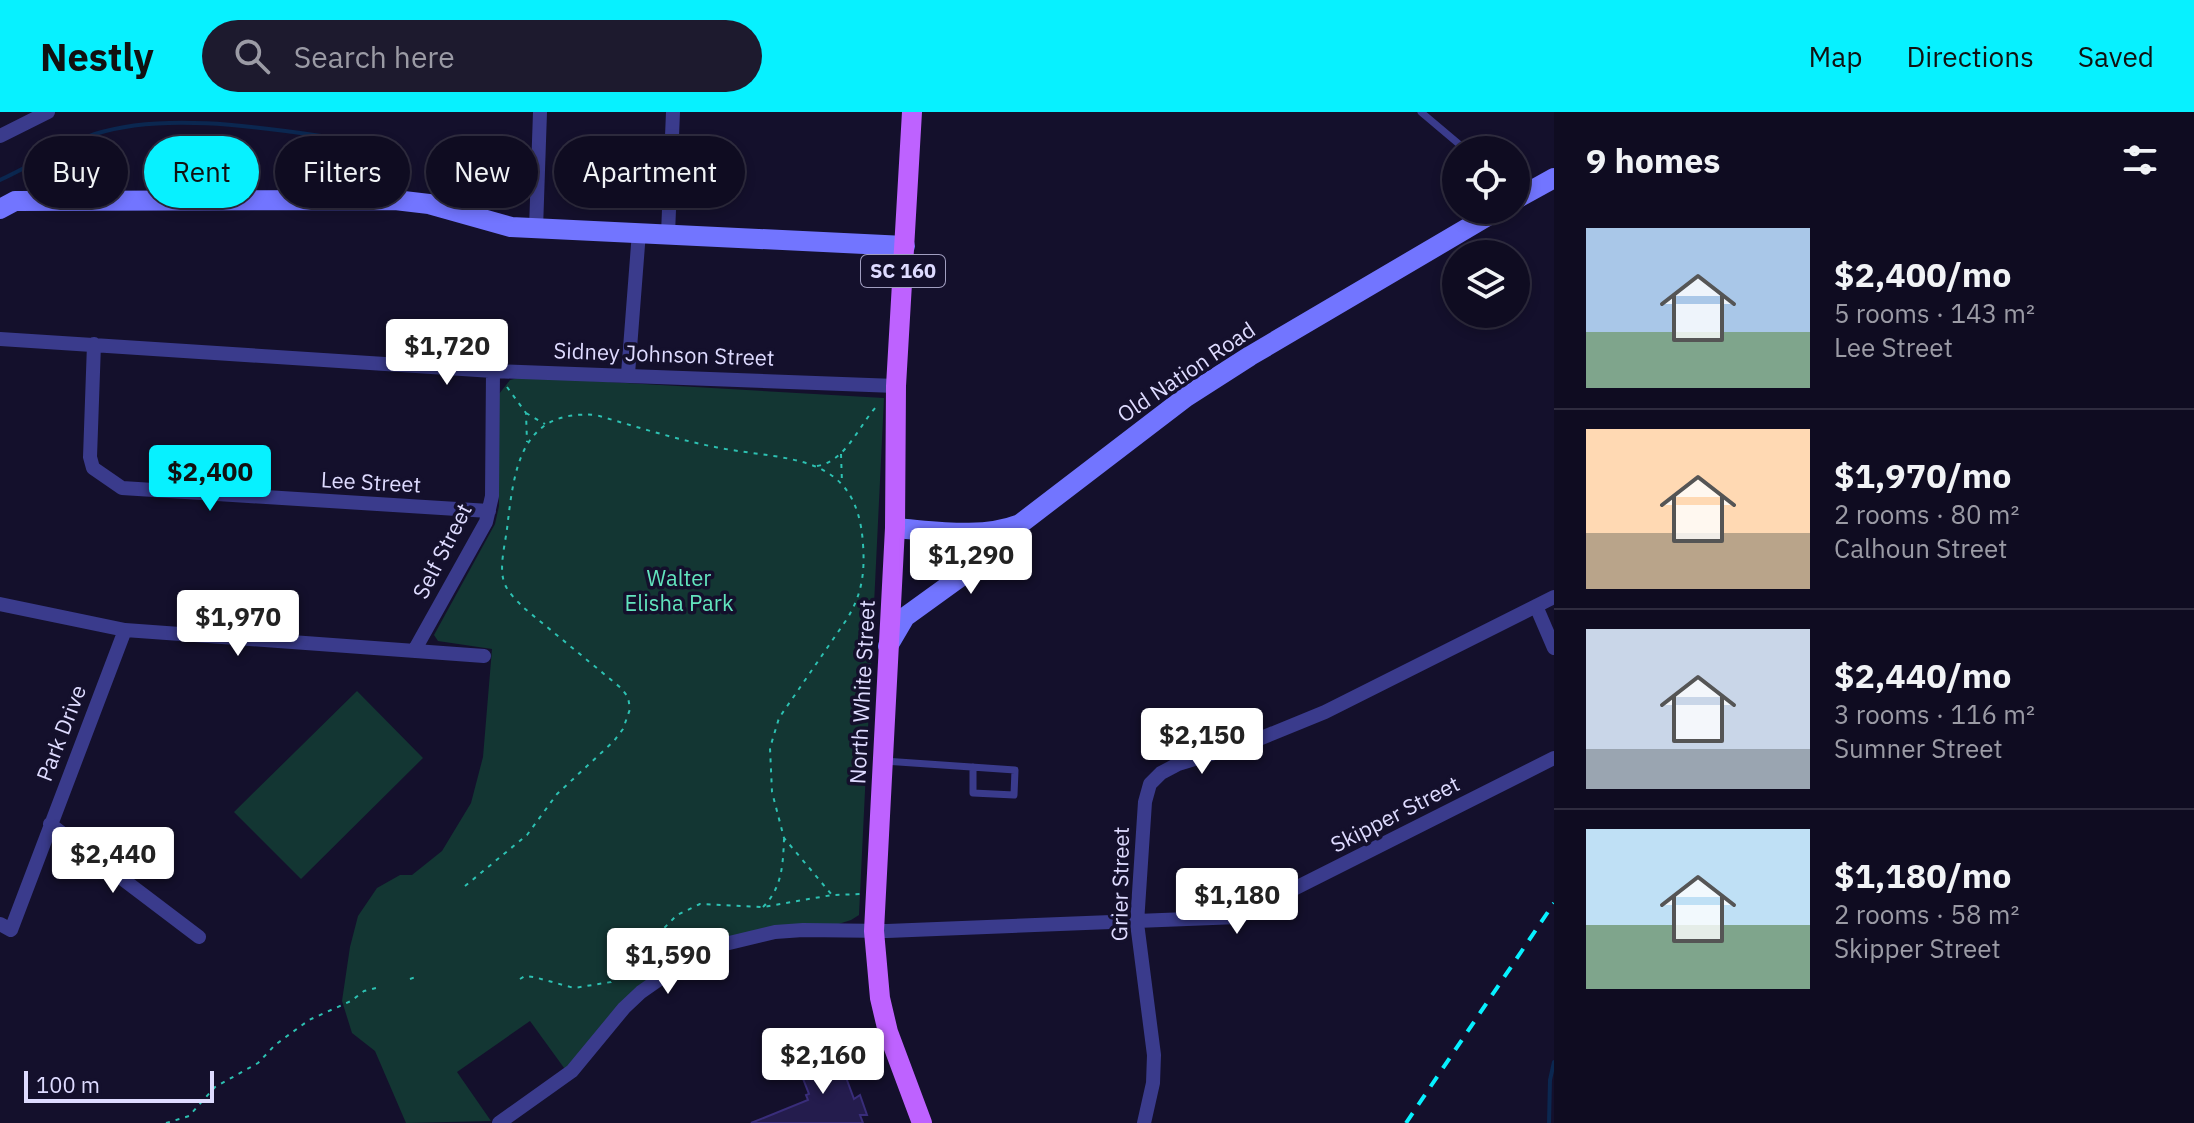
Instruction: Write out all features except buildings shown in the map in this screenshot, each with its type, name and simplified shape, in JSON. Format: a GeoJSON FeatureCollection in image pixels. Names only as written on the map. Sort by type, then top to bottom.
{"type":"FeatureCollection","features":[{"type":"Feature","properties":{"kind":"main road","name":"North White Street"},"geometry":{"type":"LineString","coordinates":[[912,112],[905,246],[891,392],[895,528],[874,931],[880,998],[888,1032],[922,1123]]}},
{"type":"Feature","properties":{"kind":"main road"},"geometry":{"type":"LineString","coordinates":[[1530,188],[1554,178]]}},
{"type":"Feature","properties":{"kind":"main road"},"geometry":{"type":"LineString","coordinates":[[0,209],[15,201],[395,200],[429,204],[481,220],[536,229],[905,246]]}},
{"type":"Feature","properties":{"kind":"main road","name":"Old Nation Road"},"geometry":{"type":"LineString","coordinates":[[895,528],[983,532],[1004,530],[1020,524],[1186,397],[1474,224]]}},
{"type":"Feature","properties":{"kind":"main road"},"geometry":{"type":"LineString","coordinates":[[888,646],[905,617],[1006,544],[1020,524]]}},
{"type":"Feature","properties":{"kind":"street"},"geometry":{"type":"LineString","coordinates":[[0,136],[48,112]]}},
{"type":"Feature","properties":{"kind":"street"},"geometry":{"type":"LineString","coordinates":[[536,229],[540,112]]}},
{"type":"Feature","properties":{"kind":"street"},"geometry":{"type":"LineString","coordinates":[[668,234],[673,112]]}},
{"type":"Feature","properties":{"kind":"street"},"geometry":{"type":"LineString","coordinates":[[628,374],[639,232]]}},
{"type":"Feature","properties":{"kind":"street","name":"Sidney Johnson Street"},"geometry":{"type":"LineString","coordinates":[[0,339],[493,371],[628,374],[891,392]]}},
{"type":"Feature","properties":{"kind":"street","name":"Lee Street"},"geometry":{"type":"LineString","coordinates":[[94,344],[90,457],[93,468],[122,488],[489,511]]}},
{"type":"Feature","properties":{"kind":"street","name":"Self Street"},"geometry":{"type":"LineString","coordinates":[[414,651],[486,522],[492,496],[493,371]]}},
{"type":"Feature","properties":{"kind":"street","name":"Grier Street"},"geometry":{"type":"LineString","coordinates":[[1144,1123],[1153,1083],[1154,1055],[1137,923],[1145,802],[1150,784],[1161,773],[1178,764],[1254,741],[1325,712],[1554,597]]}},
{"type":"Feature","properties":{"kind":"street"},"geometry":{"type":"LineString","coordinates":[[0,604],[125,630],[484,656]]}},
{"type":"Feature","properties":{"kind":"street"},"geometry":{"type":"LineString","coordinates":[[1536,606],[1554,648]]}},
{"type":"Feature","properties":{"kind":"street","name":"Park Drive"},"geometry":{"type":"LineString","coordinates":[[0,924],[11,930],[125,630]]}},
{"type":"Feature","properties":{"kind":"street","name":"Skipper Street"},"geometry":{"type":"LineString","coordinates":[[499,1123],[572,1071],[624,1008],[651,985],[689,960],[725,944],[775,932],[1137,923],[1238,917],[1554,758]]}},
{"type":"Feature","properties":{"kind":"street"},"geometry":{"type":"LineString","coordinates":[[50,824],[199,937]]}},
{"type":"Feature","properties":{"kind":"lane"},"geometry":{"type":"LineString","coordinates":[[1421,112],[1449,136]]}},
{"type":"Feature","properties":{"kind":"lane"},"geometry":{"type":"LineString","coordinates":[[882,760],[1015,770],[1014,795],[973,793],[973,767]]}},
{"type":"Feature","properties":{"kind":"path"},"geometry":{"type":"LineString","coordinates":[[493,371],[526,413],[545,424]]}},
{"type":"Feature","properties":{"kind":"path"},"geometry":{"type":"LineString","coordinates":[[816,466],[825,465],[841,453],[872,411],[891,392]]}},
{"type":"Feature","properties":{"kind":"path"},"geometry":{"type":"LineString","coordinates":[[465,886],[527,835],[557,794],[614,741],[623,729],[630,709],[628,697],[621,688],[524,608],[502,577],[511,491],[527,443],[526,413]]}},
{"type":"Feature","properties":{"kind":"path"},"geometry":{"type":"LineString","coordinates":[[527,443],[545,424],[576,413],[596,415],[701,444],[790,458],[816,466],[842,483],[853,498],[859,513],[865,570],[863,585],[847,619],[793,695],[772,734],[772,792],[784,838],[780,881],[776,893],[763,907]]}},
{"type":"Feature","properties":{"kind":"path"},"geometry":{"type":"LineString","coordinates":[[841,453],[842,483]]}},
{"type":"Feature","properties":{"kind":"path"},"geometry":{"type":"LineString","coordinates":[[784,838],[832,895]]}},
{"type":"Feature","properties":{"kind":"path"},"geometry":{"type":"LineString","coordinates":[[520,979],[534,977],[574,988],[611,982],[668,923],[688,908],[700,904],[763,907],[832,895],[862,894]]}},
{"type":"Feature","properties":{"kind":"path"},"geometry":{"type":"LineString","coordinates":[[410,979],[418,976]]}},
{"type":"Feature","properties":{"kind":"path"},"geometry":{"type":"LineString","coordinates":[[166,1123],[189,1116],[215,1087],[258,1063],[275,1045],[309,1020],[351,1001],[364,991],[376,988]]}},
{"type":"Feature","properties":{"kind":"green space","name":"Walter Elisha Park"},"geometry":{"type":"Polygon","coordinates":[[[522,377],[884,398],[859,915],[826,928],[778,929],[681,961],[567,1072],[530,1021],[457,1072],[491,1121],[406,1123],[375,1051],[352,1033],[342,1001],[350,947],[358,916],[377,888],[400,875],[412,875],[442,851],[471,803],[483,757],[492,649],[438,641],[434,635],[495,524],[499,506],[499,394],[510,380],[522,377]]]}},
{"type":"Feature","properties":{"kind":"green space"},"geometry":{"type":"Polygon","coordinates":[[[357,691],[423,758],[301,879],[234,812],[357,691]]]}},
{"type":"Feature","properties":{"kind":"waterway"},"geometry":{"type":"LineString","coordinates":[[0,180],[83,139],[122,127],[211,124],[322,136]]}},
{"type":"Feature","properties":{"kind":"waterway"},"geometry":{"type":"LineString","coordinates":[[1549,1123],[1550,1080],[1554,1062]]}},
{"type":"Feature","properties":{"kind":"railway"},"geometry":{"type":"LineString","coordinates":[[1406,1123],[1554,903]]}}]}
